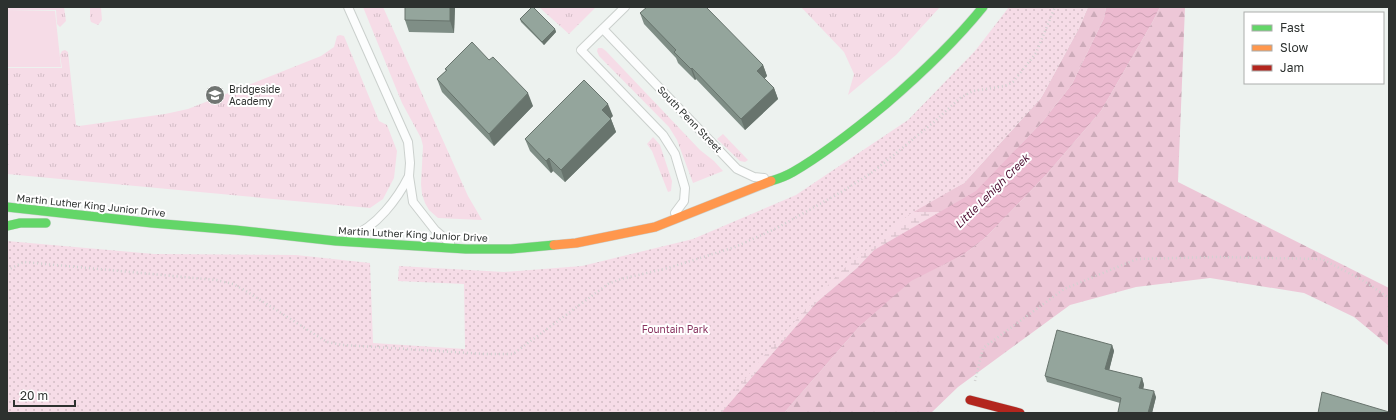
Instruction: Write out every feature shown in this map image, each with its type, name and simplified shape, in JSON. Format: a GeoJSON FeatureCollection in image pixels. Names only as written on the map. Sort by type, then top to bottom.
{"type":"FeatureCollection","features":[{"type":"Feature","properties":{"kind":"main road","name":"Martin Luther King Junior Drive"},"geometry":{"type":"LineString","coordinates":[[7,208],[336,241],[466,250],[576,243],[655,227],[792,173],[826,151],[867,120],[925,70],[956,39],[984,7]]}},
{"type":"Feature","properties":{"kind":"main road"},"geometry":{"type":"LineString","coordinates":[[7,226],[20,223],[66,222],[152,223]]}},
{"type":"Feature","properties":{"kind":"main road"},"geometry":{"type":"LineString","coordinates":[[970,400],[1020,413]]}},
{"type":"Feature","properties":{"kind":"lane"},"geometry":{"type":"LineString","coordinates":[[348,7],[408,142],[410,163],[409,176],[413,202],[435,230],[448,242],[466,250]]}},
{"type":"Feature","properties":{"kind":"lane"},"geometry":{"type":"LineString","coordinates":[[625,7],[581,50],[663,135],[675,154],[685,188],[684,201],[676,212],[655,227]]}},
{"type":"Feature","properties":{"kind":"lane","name":"South Penn Street"},"geometry":{"type":"LineString","coordinates":[[602,29],[737,168],[754,177],[769,179],[792,173]]}},
{"type":"Feature","properties":{"kind":"lane"},"geometry":{"type":"LineString","coordinates":[[336,241],[354,235],[369,226],[401,191],[409,176]]}},
{"type":"Feature","properties":{"kind":"path"},"geometry":{"type":"LineString","coordinates":[[970,400],[983,348],[1064,289],[1137,259],[1216,257],[1322,259],[1364,281],[1389,298]]}},
{"type":"Feature","properties":{"kind":"green space"},"geometry":{"type":"Polygon","coordinates":[[[7,7],[64,7],[66,21],[60,27],[57,24],[56,10],[7,11],[7,7]]]}},
{"type":"Feature","properties":{"kind":"green space"},"geometry":{"type":"Polygon","coordinates":[[[90,7],[108,7],[101,8],[102,20],[98,25],[91,22],[90,7]]]}},
{"type":"Feature","properties":{"kind":"green space"},"geometry":{"type":"Polygon","coordinates":[[[363,7],[383,7],[468,196],[482,220],[438,218],[429,210],[425,203],[421,184],[423,146],[421,138],[402,103],[363,7]]]}},
{"type":"Feature","properties":{"kind":"green space"},"geometry":{"type":"Polygon","coordinates":[[[596,7],[569,34],[540,8],[596,7]]]}},
{"type":"Feature","properties":{"kind":"green space"},"geometry":{"type":"Polygon","coordinates":[[[801,7],[940,7],[896,55],[848,95],[854,74],[844,52],[801,7]]]}},
{"type":"Feature","properties":{"kind":"green space","name":"Fountain Park"},"geometry":{"type":"Polygon","coordinates":[[[1009,7],[1088,7],[1079,28],[1041,98],[964,183],[910,214],[841,271],[773,345],[717,413],[7,413],[7,241],[154,254],[296,255],[370,263],[373,343],[465,349],[464,284],[398,281],[399,266],[504,272],[582,266],[693,239],[796,195],[908,120],[975,51],[1009,7]]]}},
{"type":"Feature","properties":{"kind":"green space"},"geometry":{"type":"Polygon","coordinates":[[[1088,7],[1106,7],[1104,18],[1072,84],[1043,121],[976,192],[941,212],[908,212],[964,183],[1041,98],[1079,28],[1088,7]]]}},
{"type":"Feature","properties":{"kind":"green space"},"geometry":{"type":"Polygon","coordinates":[[[1160,7],[1185,7],[1178,182],[1389,288],[1389,346],[1354,317],[1304,293],[1210,278],[1136,287],[1070,305],[958,387],[931,413],[784,413],[859,327],[911,280],[963,255],[984,239],[1046,175],[1101,111],[1160,7]]]}},
{"type":"Feature","properties":{"kind":"green space"},"geometry":{"type":"Polygon","coordinates":[[[7,11],[55,11],[61,67],[7,67],[7,11]]]}},
{"type":"Feature","properties":{"kind":"green space"},"geometry":{"type":"Polygon","coordinates":[[[337,36],[344,36],[379,121],[387,125],[397,151],[394,178],[383,199],[370,208],[7,174],[7,68],[62,68],[60,55],[62,51],[65,50],[68,52],[76,125],[79,126],[165,114],[188,109],[321,56],[334,47],[337,36]]]}},
{"type":"Feature","properties":{"kind":"green space"},"geometry":{"type":"Polygon","coordinates":[[[598,48],[602,48],[606,51],[700,150],[714,161],[723,171],[693,183],[677,140],[669,127],[599,56],[597,51],[598,48]]]}},
{"type":"Feature","properties":{"kind":"green space"},"geometry":{"type":"Polygon","coordinates":[[[723,134],[748,160],[745,162],[740,161],[717,139],[723,134]]]}},
{"type":"Feature","properties":{"kind":"green space"},"geometry":{"type":"Polygon","coordinates":[[[653,137],[660,145],[672,181],[671,191],[668,192],[652,151],[647,144],[653,137]]]}},
{"type":"Feature","properties":{"kind":"green space"},"geometry":{"type":"Polygon","coordinates":[[[908,212],[941,212],[874,250],[857,268],[817,302],[721,413],[686,413],[723,369],[908,212]]]}},
{"type":"Feature","properties":{"kind":"water","name":"Little Lehigh Creek"},"geometry":{"type":"Polygon","coordinates":[[[1106,7],[1160,7],[1101,111],[1046,175],[984,239],[963,255],[911,281],[859,327],[784,413],[721,413],[817,302],[857,268],[874,250],[976,191],[1043,121],[1072,84],[1104,18],[1106,7]]]}},
{"type":"Feature","properties":{"kind":"building"},"geometry":{"type":"Polygon","coordinates":[[[405,7],[450,7],[450,21],[405,20],[405,7]]]}},
{"type":"Feature","properties":{"kind":"building"},"geometry":{"type":"Polygon","coordinates":[[[532,7],[555,29],[542,42],[520,19],[532,7]]]}},
{"type":"Feature","properties":{"kind":"building"},"geometry":{"type":"Polygon","coordinates":[[[647,7],[706,7],[763,65],[757,71],[774,88],[741,119],[692,68],[691,69],[674,52],[676,50],[640,13],[647,7]]]}},
{"type":"Feature","properties":{"kind":"building"},"geometry":{"type":"Polygon","coordinates":[[[472,42],[489,60],[493,57],[528,93],[489,134],[437,79],[472,42]]]}},
{"type":"Feature","properties":{"kind":"building"},"geometry":{"type":"Polygon","coordinates":[[[584,80],[608,104],[602,110],[611,119],[561,170],[549,158],[546,161],[525,139],[584,80]]]}},
{"type":"Feature","properties":{"kind":"building"},"geometry":{"type":"Polygon","coordinates":[[[1057,330],[1112,345],[1105,369],[1142,378],[1139,388],[1154,391],[1148,413],[1118,412],[1121,398],[1045,376],[1057,330]]]}},
{"type":"Feature","properties":{"kind":"building"},"geometry":{"type":"Polygon","coordinates":[[[1322,392],[1389,412],[1389,413],[1318,413],[1322,392]]]}},
{"type":"Feature","properties":{"kind":"traffic: fast"},"geometry":{"type":"LineString","coordinates":[[771,181],[790,173],[817,157],[886,104],[937,58],[983,7]]}},
{"type":"Feature","properties":{"kind":"traffic: fast"},"geometry":{"type":"LineString","coordinates":[[7,207],[336,241],[466,249],[511,249],[554,245]]}},
{"type":"Feature","properties":{"kind":"traffic: fast"},"geometry":{"type":"LineString","coordinates":[[7,226],[20,223],[46,223]]}},
{"type":"Feature","properties":{"kind":"traffic: slow"},"geometry":{"type":"LineString","coordinates":[[554,245],[576,243],[655,227],[771,181]]}},
{"type":"Feature","properties":{"kind":"traffic: jam"},"geometry":{"type":"LineString","coordinates":[[970,400],[1020,413]]}},
{"type":"Feature","properties":{"kind":"place","name":"Bridgeside Academy"},"geometry":{"type":"Point","coordinates":[215,95]}}]}
